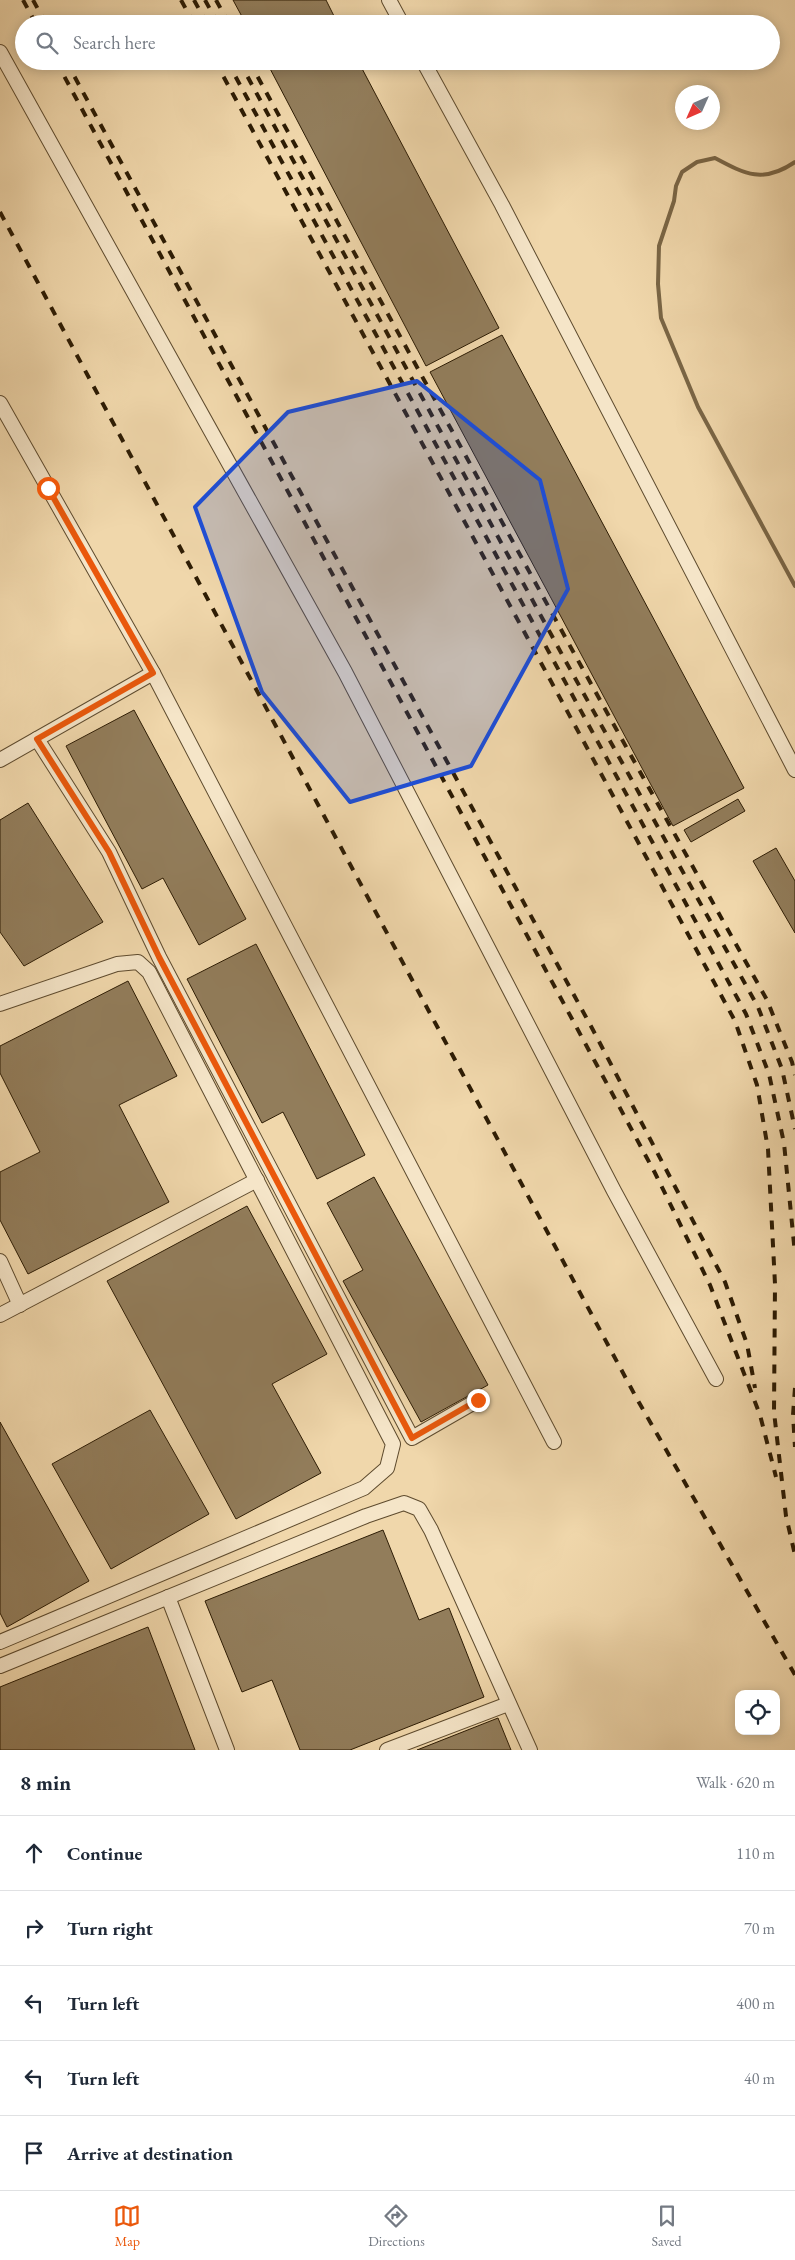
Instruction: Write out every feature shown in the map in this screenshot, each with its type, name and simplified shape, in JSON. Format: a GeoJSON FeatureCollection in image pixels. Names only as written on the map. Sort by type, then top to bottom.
{"type":"FeatureCollection","features":[{"type":"Feature","properties":{"kind":"street"},"geometry":{"type":"LineString","coordinates":[[389,0],[397,15]]}},
{"type":"Feature","properties":{"kind":"street"},"geometry":{"type":"LineString","coordinates":[[0,52],[345,672],[609,1182],[716,1379]]}},
{"type":"Feature","properties":{"kind":"street"},"geometry":{"type":"LineString","coordinates":[[428,70],[502,205],[795,770]]}},
{"type":"Feature","properties":{"kind":"street"},"geometry":{"type":"LineString","coordinates":[[0,403],[153,673],[554,1442]]}},
{"type":"Feature","properties":{"kind":"street"},"geometry":{"type":"LineString","coordinates":[[0,760],[153,673]]}},
{"type":"Feature","properties":{"kind":"street"},"geometry":{"type":"LineString","coordinates":[[37,739],[109,852],[159,957],[412,1438],[478,1400]]}},
{"type":"Feature","properties":{"kind":"street"},"geometry":{"type":"LineString","coordinates":[[0,1004],[117,964],[138,962],[149,972],[393,1444],[387,1468],[364,1488],[0,1642]]}},
{"type":"Feature","properties":{"kind":"street"},"geometry":{"type":"LineString","coordinates":[[0,1315],[257,1180]]}},
{"type":"Feature","properties":{"kind":"street"},"geometry":{"type":"LineString","coordinates":[[0,1261],[20,1305]]}},
{"type":"Feature","properties":{"kind":"street"},"geometry":{"type":"LineString","coordinates":[[0,1666],[366,1516],[404,1503],[419,1509],[431,1530],[530,1750]]}},
{"type":"Feature","properties":{"kind":"street"},"geometry":{"type":"LineString","coordinates":[[168,1597],[227,1750]]}},
{"type":"Feature","properties":{"kind":"street"},"geometry":{"type":"LineString","coordinates":[[387,1750],[508,1704]]}},
{"type":"Feature","properties":{"kind":"highlighted area"},"geometry":{"type":"Polygon","coordinates":[[[417,381],[540,480],[568,589],[471,766],[350,802],[262,692],[195,507],[288,412],[417,381]]]}},
{"type":"Feature","properties":{"kind":"building"},"geometry":{"type":"Polygon","coordinates":[[[233,0],[326,0],[334,15],[241,15],[233,0]]]}},
{"type":"Feature","properties":{"kind":"building"},"geometry":{"type":"Polygon","coordinates":[[[271,70],[363,70],[499,328],[426,366],[271,70]]]}},
{"type":"Feature","properties":{"kind":"building"},"geometry":{"type":"Polygon","coordinates":[[[502,335],[744,788],[673,826],[430,372],[502,335]]]}},
{"type":"Feature","properties":{"kind":"building"},"geometry":{"type":"Polygon","coordinates":[[[134,710],[246,919],[199,945],[163,878],[142,889],[66,746],[134,710]]]}},
{"type":"Feature","properties":{"kind":"building"},"geometry":{"type":"Polygon","coordinates":[[[738,799],[745,811],[691,842],[684,830],[738,799]]]}},
{"type":"Feature","properties":{"kind":"building"},"geometry":{"type":"Polygon","coordinates":[[[28,803],[103,922],[24,966],[0,932],[0,820],[28,803]]]}},
{"type":"Feature","properties":{"kind":"building"},"geometry":{"type":"Polygon","coordinates":[[[776,848],[795,881],[795,933],[753,861],[776,848]]]}},
{"type":"Feature","properties":{"kind":"building"},"geometry":{"type":"Polygon","coordinates":[[[256,944],[365,1155],[317,1179],[283,1112],[262,1123],[187,979],[256,944]]]}},
{"type":"Feature","properties":{"kind":"building"},"geometry":{"type":"Polygon","coordinates":[[[128,981],[177,1076],[119,1105],[169,1202],[28,1274],[0,1220],[0,1172],[40,1152],[0,1073],[0,1046],[128,981]]]}},
{"type":"Feature","properties":{"kind":"building"},"geometry":{"type":"Polygon","coordinates":[[[374,1177],[488,1385],[421,1422],[343,1281],[363,1270],[327,1203],[374,1177]]]}},
{"type":"Feature","properties":{"kind":"building"},"geometry":{"type":"Polygon","coordinates":[[[247,1206],[327,1354],[272,1384],[321,1473],[236,1519],[107,1281],[247,1206]]]}},
{"type":"Feature","properties":{"kind":"building"},"geometry":{"type":"Polygon","coordinates":[[[150,1410],[209,1514],[111,1569],[52,1464],[150,1410]]]}},
{"type":"Feature","properties":{"kind":"building"},"geometry":{"type":"Polygon","coordinates":[[[0,1422],[89,1581],[7,1627],[0,1613],[0,1422]]]}},
{"type":"Feature","properties":{"kind":"building"},"geometry":{"type":"Polygon","coordinates":[[[383,1530],[419,1620],[449,1608],[484,1697],[350,1750],[300,1750],[272,1680],[242,1692],[205,1601],[383,1530]]]}},
{"type":"Feature","properties":{"kind":"building"},"geometry":{"type":"Polygon","coordinates":[[[148,1627],[195,1750],[0,1750],[0,1687],[148,1627]]]}},
{"type":"Feature","properties":{"kind":"building"},"geometry":{"type":"Polygon","coordinates":[[[498,1718],[511,1750],[417,1750],[498,1718]]]}},
{"type":"Feature","properties":{"kind":"waterway"},"geometry":{"type":"LineString","coordinates":[[795,162],[784,169],[764,175],[745,172],[715,158],[697,162],[682,172],[676,186],[674,201],[659,246],[658,284],[661,318],[698,407],[795,586]]}},
{"type":"Feature","properties":{"kind":"railway"},"geometry":{"type":"LineString","coordinates":[[23,0],[31,15]]}},
{"type":"Feature","properties":{"kind":"railway"},"geometry":{"type":"LineString","coordinates":[[33,0],[41,15]]}},
{"type":"Feature","properties":{"kind":"railway"},"geometry":{"type":"LineString","coordinates":[[181,0],[189,15]]}},
{"type":"Feature","properties":{"kind":"railway"},"geometry":{"type":"LineString","coordinates":[[194,0],[202,15]]}},
{"type":"Feature","properties":{"kind":"railway"},"geometry":{"type":"LineString","coordinates":[[205,0],[213,15]]}},
{"type":"Feature","properties":{"kind":"railway"},"geometry":{"type":"LineString","coordinates":[[216,0],[224,15]]}},
{"type":"Feature","properties":{"kind":"railway"},"geometry":{"type":"LineString","coordinates":[[61,70],[655,1173],[710,1285],[760,1415],[776,1477]]}},
{"type":"Feature","properties":{"kind":"railway"},"geometry":{"type":"LineString","coordinates":[[71,70],[593,1030],[725,1282],[747,1344],[755,1388]]}},
{"type":"Feature","properties":{"kind":"railway"},"geometry":{"type":"LineString","coordinates":[[220,70],[735,1021],[757,1085],[768,1149],[775,1284],[774,1412],[786,1516],[795,1555]]}},
{"type":"Feature","properties":{"kind":"railway"},"geometry":{"type":"LineString","coordinates":[[232,70],[746,1014],[769,1074],[784,1143],[795,1254]]}},
{"type":"Feature","properties":{"kind":"railway"},"geometry":{"type":"LineString","coordinates":[[244,70],[565,660],[758,1007],[782,1069],[795,1129]]}},
{"type":"Feature","properties":{"kind":"railway"},"geometry":{"type":"LineString","coordinates":[[254,70],[767,1000],[792,1062],[795,1075]]}},
{"type":"Feature","properties":{"kind":"railway"},"geometry":{"type":"LineString","coordinates":[[0,212],[637,1399],[795,1675]]}},
{"type":"Feature","properties":{"kind":"railway"},"geometry":{"type":"LineString","coordinates":[[795,1388],[793,1415],[795,1447]]}},
{"type":"Feature","properties":{"kind":"route"},"geometry":{"type":"LineString","coordinates":[[48,488],[153,673],[37,739],[109,852],[159,957],[412,1438],[478,1400]]}}]}
